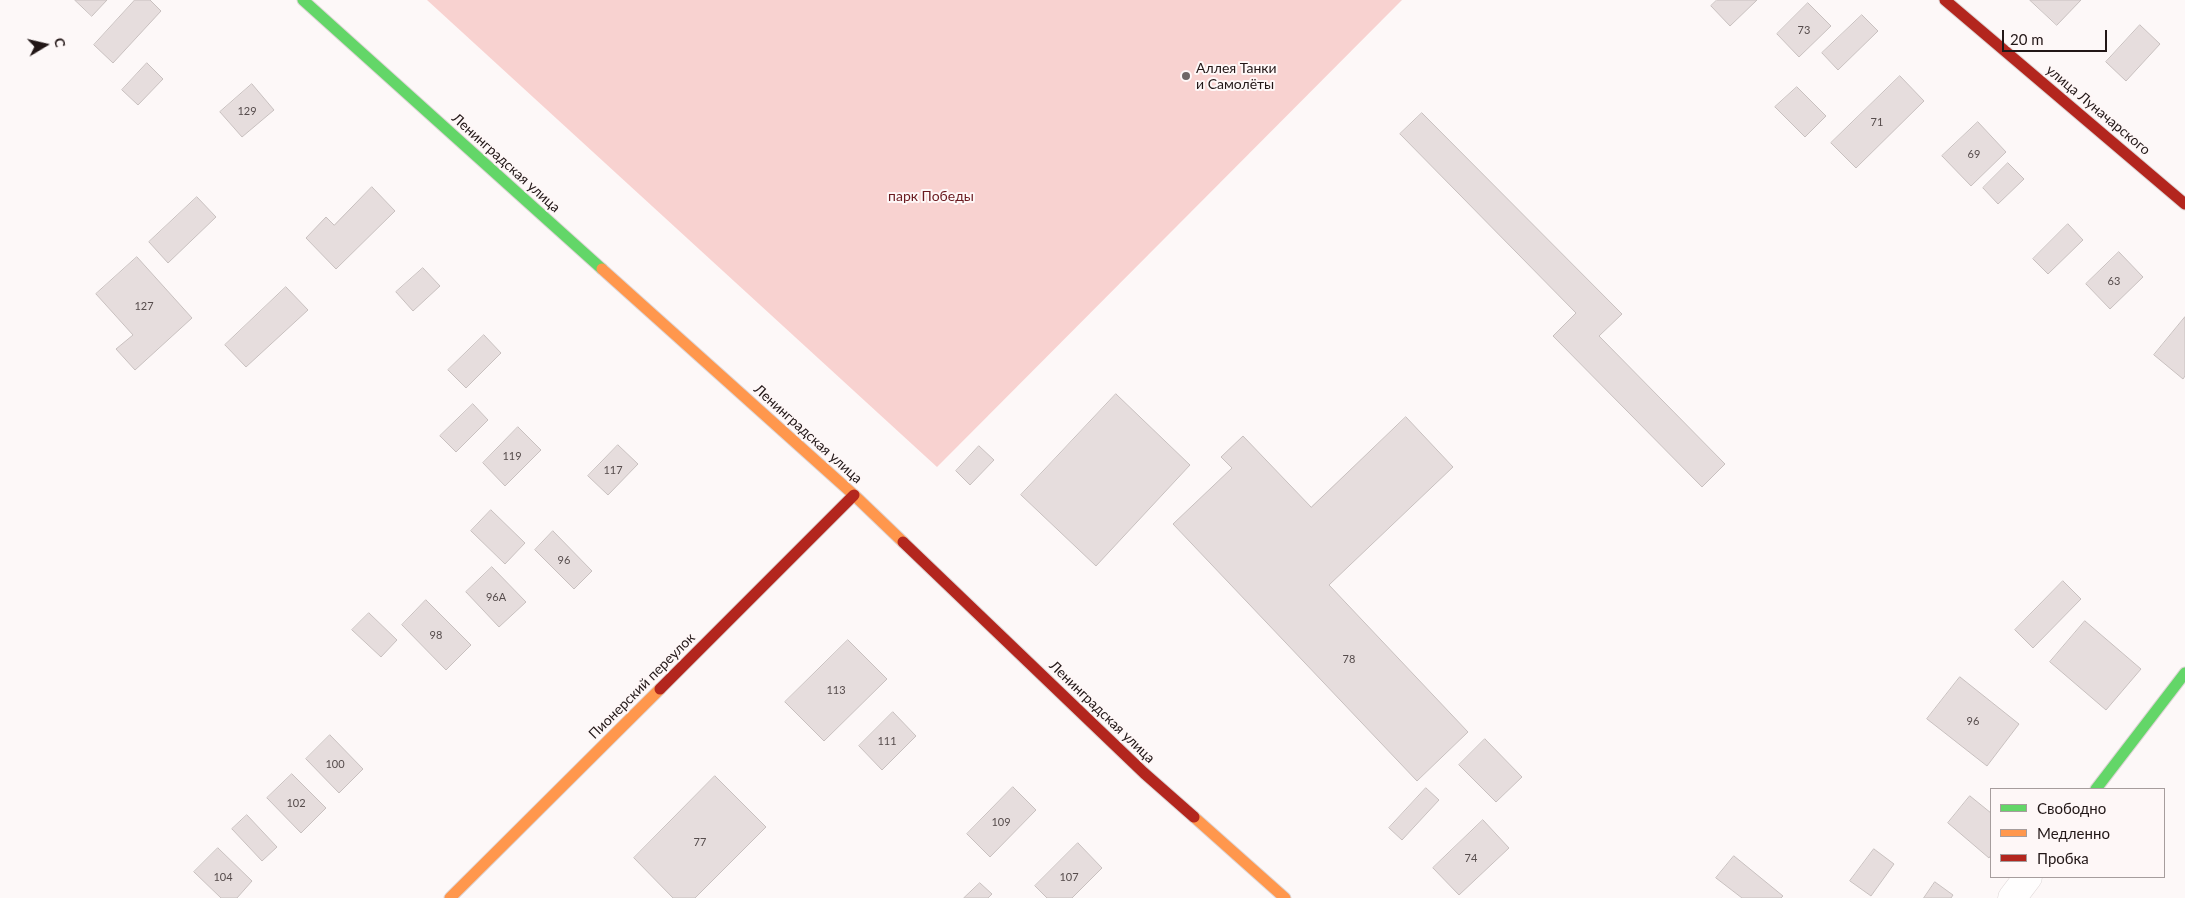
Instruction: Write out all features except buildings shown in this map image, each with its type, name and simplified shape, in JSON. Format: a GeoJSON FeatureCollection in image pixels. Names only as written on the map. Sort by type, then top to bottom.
{"type":"FeatureCollection","features":[{"type":"Feature","properties":{"kind":"street","name":"Ленинградская улица"},"geometry":{"type":"LineString","coordinates":[[303,0],[854,495],[1144,773],[1285,898]]}},
{"type":"Feature","properties":{"kind":"street","name":"улица Луначарского"},"geometry":{"type":"LineString","coordinates":[[1945,0],[2185,204]]}},
{"type":"Feature","properties":{"kind":"street","name":"Пионерский переулок"},"geometry":{"type":"LineString","coordinates":[[450,898],[854,495]]}},
{"type":"Feature","properties":{"kind":"street"},"geometry":{"type":"LineString","coordinates":[[2097,788],[2185,673]]}},
{"type":"Feature","properties":{"kind":"street"},"geometry":{"type":"LineString","coordinates":[[2012,898],[2027,878]]}},
{"type":"Feature","properties":{"kind":"green space","name":"парк Победы"},"geometry":{"type":"Polygon","coordinates":[[[427,0],[1402,0],[937,467],[427,0]]]}},
{"type":"Feature","properties":{"kind":"traffic: fast"},"geometry":{"type":"LineString","coordinates":[[303,0],[602,269]]}},
{"type":"Feature","properties":{"kind":"traffic: fast"},"geometry":{"type":"LineString","coordinates":[[2097,788],[2185,673]]}},
{"type":"Feature","properties":{"kind":"traffic: slow"},"geometry":{"type":"LineString","coordinates":[[602,269],[854,495],[903,542]]}},
{"type":"Feature","properties":{"kind":"traffic: slow"},"geometry":{"type":"LineString","coordinates":[[450,898],[660,689]]}},
{"type":"Feature","properties":{"kind":"traffic: slow"},"geometry":{"type":"LineString","coordinates":[[1194,817],[1285,898]]}},
{"type":"Feature","properties":{"kind":"traffic: jam"},"geometry":{"type":"LineString","coordinates":[[1945,0],[2185,204]]}},
{"type":"Feature","properties":{"kind":"traffic: jam"},"geometry":{"type":"LineString","coordinates":[[660,689],[854,495]]}},
{"type":"Feature","properties":{"kind":"traffic: jam"},"geometry":{"type":"LineString","coordinates":[[903,542],[1144,773],[1194,817]]}},
{"type":"Feature","properties":{"kind":"place","name":"Аллея Танки и Самолёты"},"geometry":{"type":"Point","coordinates":[1186,76]}}]}
